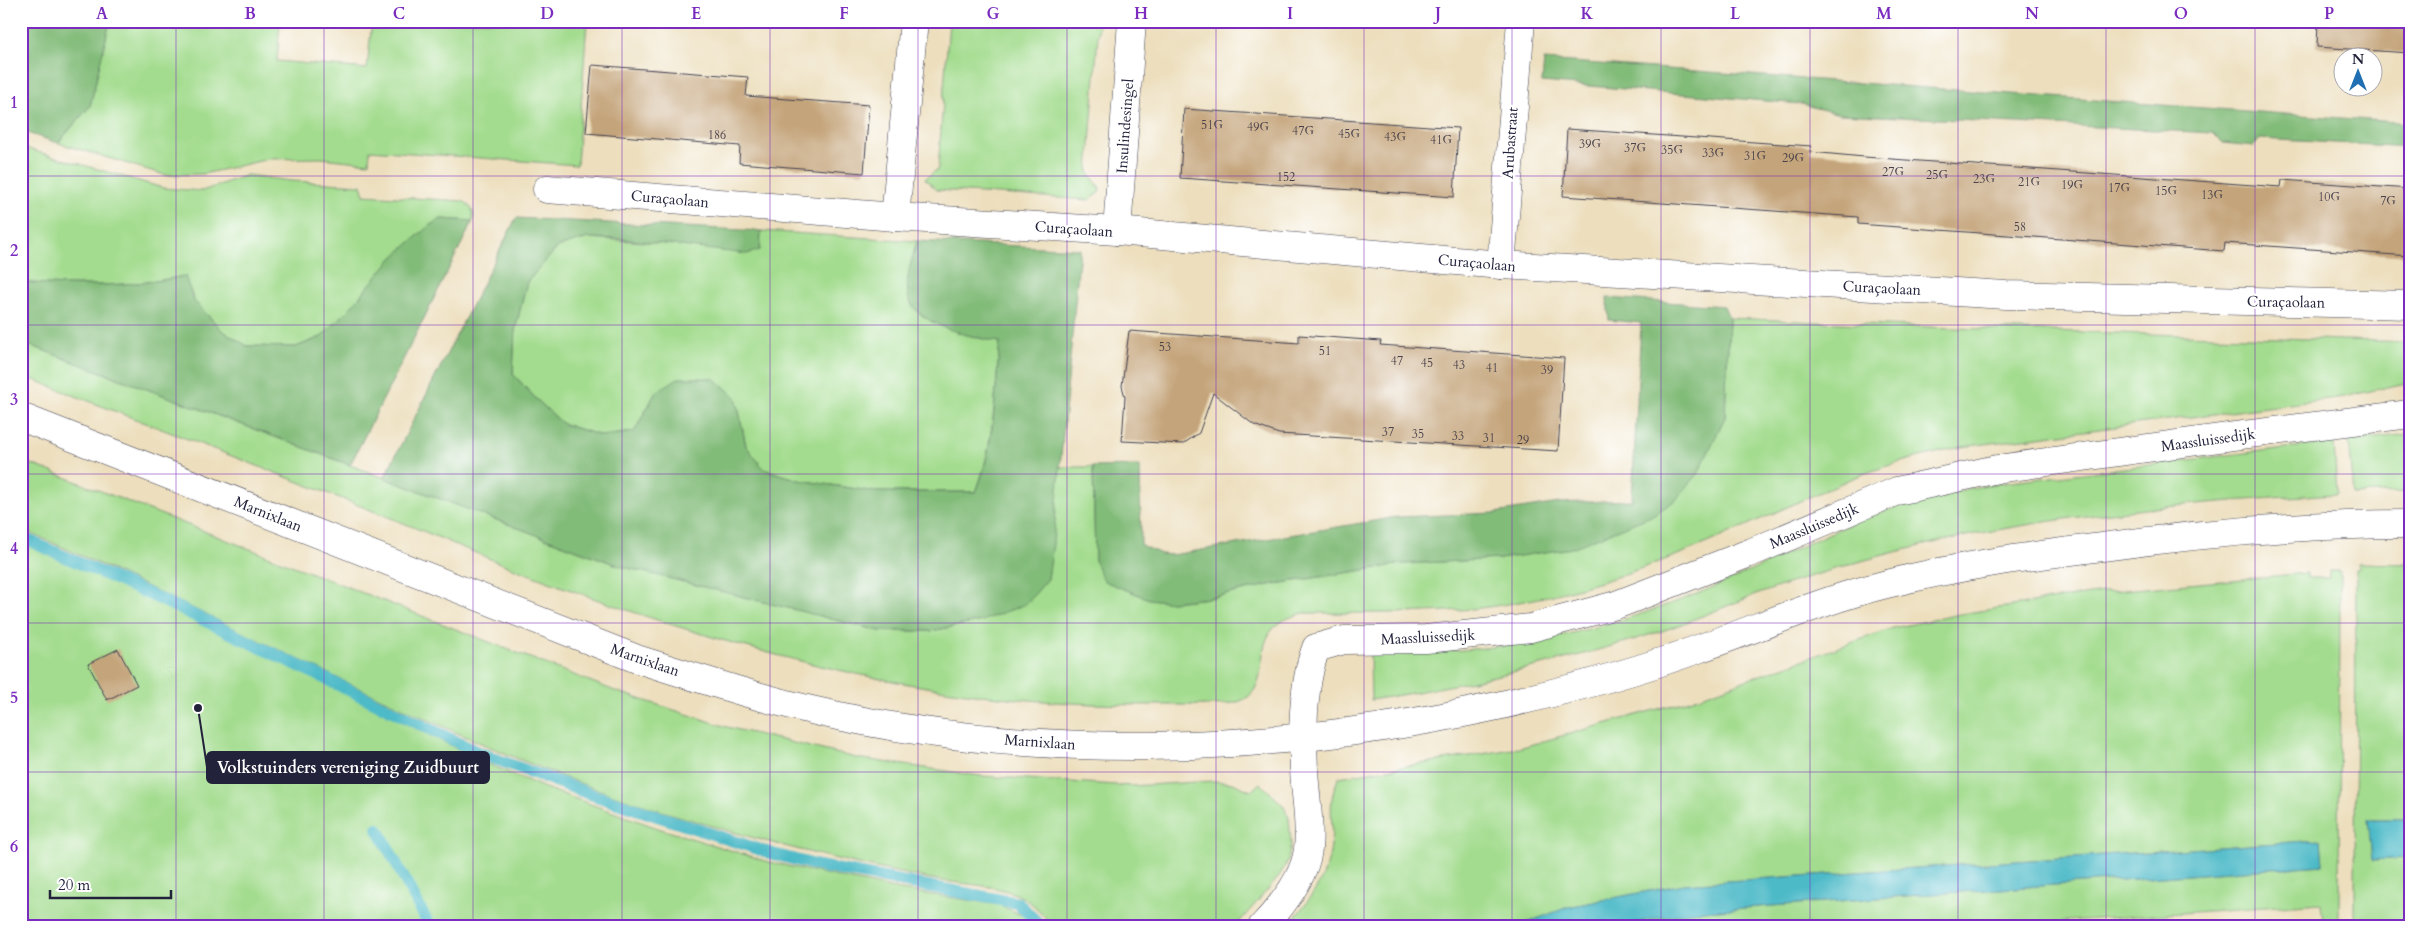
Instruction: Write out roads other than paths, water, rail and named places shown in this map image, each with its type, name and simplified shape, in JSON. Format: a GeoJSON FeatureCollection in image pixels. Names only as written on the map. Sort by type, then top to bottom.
{"type":"FeatureCollection","features":[{"type":"Feature","properties":{"kind":"street"},"geometry":{"type":"LineString","coordinates":[[895,217],[914,21]]}},
{"type":"Feature","properties":{"kind":"street","name":"Insulindesingel"},"geometry":{"type":"LineString","coordinates":[[1117,231],[1132,21]]}},
{"type":"Feature","properties":{"kind":"street","name":"Arubastraat"},"geometry":{"type":"LineString","coordinates":[[1501,265],[1521,21]]}},
{"type":"Feature","properties":{"kind":"street","name":"Curaçaolaan"},"geometry":{"type":"LineString","coordinates":[[547,189],[895,217],[1117,231],[1501,265],[2006,295],[2410,305]]}},
{"type":"Feature","properties":{"kind":"street","name":"Maassluissedijk"},"geometry":{"type":"LineString","coordinates":[[1262,927],[1294,887],[1308,850],[1304,737],[1308,668],[1316,648],[1344,640],[1426,640],[1531,628],[1616,605],[1752,552],[1897,491],[1997,469],[2410,414]]}},
{"type":"Feature","properties":{"kind":"street","name":"Marnixlaan"},"geometry":{"type":"LineString","coordinates":[[21,417],[637,659],[728,687],[821,712],[965,737],[1035,743],[1136,746],[1304,737]]}},
{"type":"Feature","properties":{"kind":"street"},"geometry":{"type":"LineString","coordinates":[[1304,737],[1430,718],[1564,690],[1700,649],[1786,614],[1875,587],[1965,567],[2171,538],[2346,524],[2410,524]]}},
{"type":"Feature","properties":{"kind":"water"},"geometry":{"type":"Polygon","coordinates":[[[2368,819],[2410,819],[2410,858],[2372,860],[2368,819]]]}},
{"type":"Feature","properties":{"kind":"water"},"geometry":{"type":"Polygon","coordinates":[[[2321,840],[2323,865],[1690,912],[1615,927],[1516,927],[1568,907],[1684,884],[2321,840]]]}},
{"type":"Feature","properties":{"kind":"waterway"},"geometry":{"type":"LineString","coordinates":[[21,537],[162,600],[482,754],[590,794],[773,854],[819,866],[1018,903],[1042,927]]}},
{"type":"Feature","properties":{"kind":"waterway"},"geometry":{"type":"LineString","coordinates":[[378,829],[430,927]]}},
{"type":"Feature","properties":{"kind":"place","name":"Volkstuinders vereniging Zuidbuurt"},"geometry":{"type":"Point","coordinates":[198,708]}}]}
